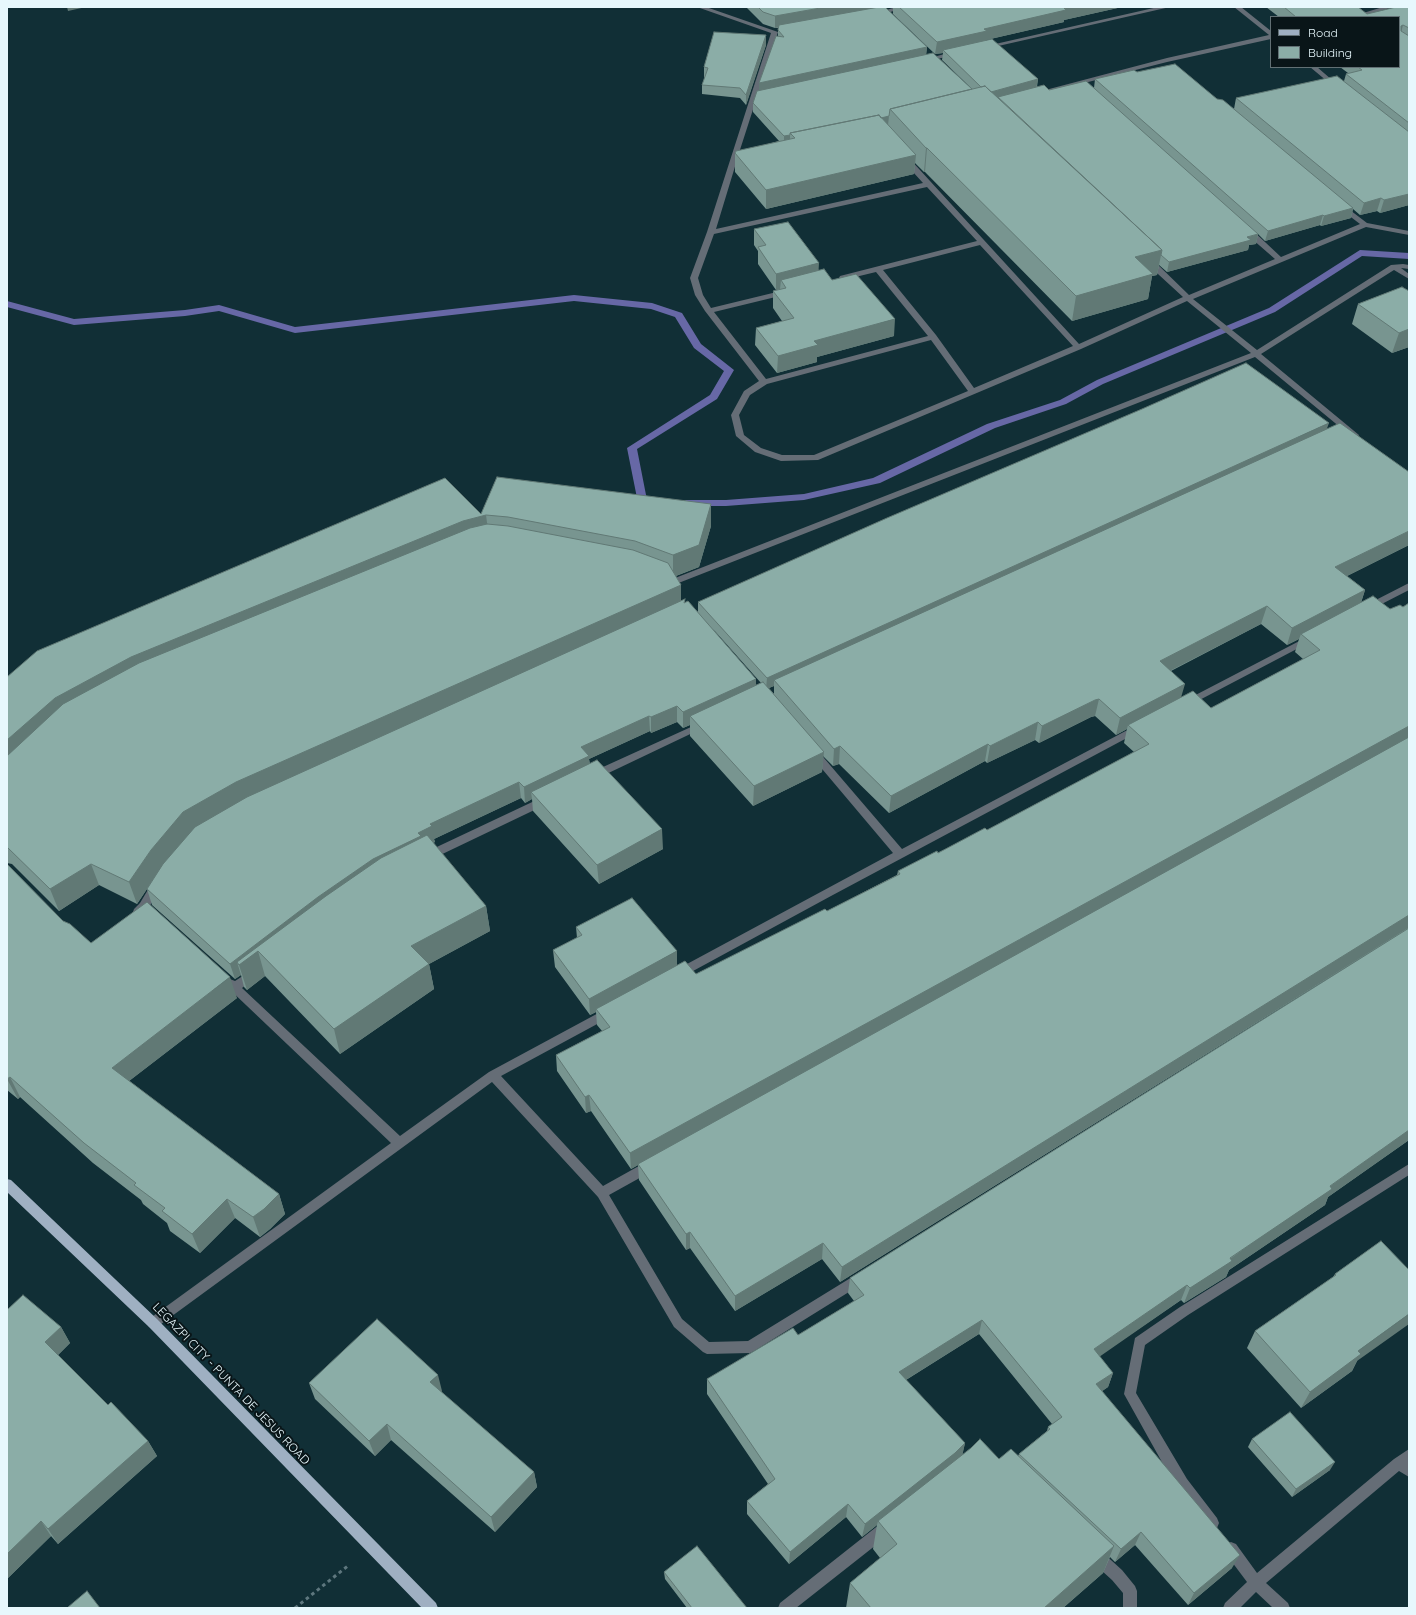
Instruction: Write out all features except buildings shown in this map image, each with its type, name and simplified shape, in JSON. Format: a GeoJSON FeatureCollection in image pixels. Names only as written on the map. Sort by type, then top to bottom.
{"type":"FeatureCollection","features":[{"type":"Feature","properties":{"kind":"main road","name":"LEGAZPI CITY - PUNTA DE JESUS ROAD"},"geometry":{"type":"LineString","coordinates":[[7,1184],[153,1323],[431,1608]]}},
{"type":"Feature","properties":{"kind":"street"},"geometry":{"type":"LineString","coordinates":[[700,7],[775,32],[783,30]]}},
{"type":"Feature","properties":{"kind":"street"},"geometry":{"type":"LineString","coordinates":[[870,15],[888,15],[904,7]]}},
{"type":"Feature","properties":{"kind":"street"},"geometry":{"type":"LineString","coordinates":[[980,48],[1167,7]]}},
{"type":"Feature","properties":{"kind":"street"},"geometry":{"type":"LineString","coordinates":[[1237,7],[1270,34]]}},
{"type":"Feature","properties":{"kind":"street"},"geometry":{"type":"LineString","coordinates":[[1355,7],[1366,16],[1390,7]]}},
{"type":"Feature","properties":{"kind":"street"},"geometry":{"type":"LineString","coordinates":[[764,382],[709,311],[699,295],[694,278],[738,158],[753,98],[775,32]]}},
{"type":"Feature","properties":{"kind":"street"},"geometry":{"type":"LineString","coordinates":[[1028,95],[1082,84],[1270,35]]}},
{"type":"Feature","properties":{"kind":"street"},"geometry":{"type":"LineString","coordinates":[[918,62],[965,51]]}},
{"type":"Feature","properties":{"kind":"street"},"geometry":{"type":"LineString","coordinates":[[1314,68],[1343,91]]}},
{"type":"Feature","properties":{"kind":"street"},"geometry":{"type":"LineString","coordinates":[[753,98],[760,96]]}},
{"type":"Feature","properties":{"kind":"street"},"geometry":{"type":"LineString","coordinates":[[899,152],[1078,347]]}},
{"type":"Feature","properties":{"kind":"street"},"geometry":{"type":"LineString","coordinates":[[711,232],[929,184]]}},
{"type":"Feature","properties":{"kind":"street"},"geometry":{"type":"LineString","coordinates":[[1335,200],[1365,225],[1409,233]]}},
{"type":"Feature","properties":{"kind":"street"},"geometry":{"type":"LineString","coordinates":[[1239,223],[1280,260]]}},
{"type":"Feature","properties":{"kind":"street"},"geometry":{"type":"LineString","coordinates":[[933,337],[764,382],[747,393],[735,415],[740,436],[758,450],[781,458],[815,458],[1078,347],[1188,298],[1365,225]]}},
{"type":"Feature","properties":{"kind":"street"},"geometry":{"type":"LineString","coordinates":[[832,280],[982,242]]}},
{"type":"Feature","properties":{"kind":"street"},"geometry":{"type":"LineString","coordinates":[[1142,254],[1188,298],[1256,354],[1344,431],[1360,439]]}},
{"type":"Feature","properties":{"kind":"street"},"geometry":{"type":"LineString","coordinates":[[1394,267],[1409,277]]}},
{"type":"Feature","properties":{"kind":"street"},"geometry":{"type":"LineString","coordinates":[[661,578],[675,586],[1256,354],[1394,267],[1409,267]]}},
{"type":"Feature","properties":{"kind":"street"},"geometry":{"type":"LineString","coordinates":[[878,269],[933,337],[972,391]]}},
{"type":"Feature","properties":{"kind":"street"},"geometry":{"type":"LineString","coordinates":[[709,311],[793,290]]}},
{"type":"Feature","properties":{"kind":"street"},"geometry":{"type":"LineString","coordinates":[[1360,612],[1409,586]]}},
{"type":"Feature","properties":{"kind":"street"},"geometry":{"type":"LineString","coordinates":[[1176,709],[1317,634]]}},
{"type":"Feature","properties":{"kind":"street"},"geometry":{"type":"LineString","coordinates":[[586,780],[708,722]]}},
{"type":"Feature","properties":{"kind":"street"},"geometry":{"type":"LineString","coordinates":[[667,981],[900,855],[1148,724]]}},
{"type":"Feature","properties":{"kind":"street"},"geometry":{"type":"LineString","coordinates":[[810,749],[900,855]]}},
{"type":"Feature","properties":{"kind":"street"},"geometry":{"type":"LineString","coordinates":[[416,862],[550,797]]}},
{"type":"Feature","properties":{"kind":"street"},"geometry":{"type":"LineString","coordinates":[[128,920],[147,909],[163,876]]}},
{"type":"Feature","properties":{"kind":"street"},"geometry":{"type":"LineString","coordinates":[[235,987],[260,968]]}},
{"type":"Feature","properties":{"kind":"street"},"geometry":{"type":"LineString","coordinates":[[224,977],[400,1144]]}},
{"type":"Feature","properties":{"kind":"street"},"geometry":{"type":"LineString","coordinates":[[153,1323],[493,1075],[618,1007]]}},
{"type":"Feature","properties":{"kind":"street"},"geometry":{"type":"LineString","coordinates":[[493,1075],[602,1193],[678,1323],[707,1348],[750,1347],[871,1271]]}},
{"type":"Feature","properties":{"kind":"street"},"geometry":{"type":"LineString","coordinates":[[602,1193],[658,1162]]}},
{"type":"Feature","properties":{"kind":"street"},"geometry":{"type":"LineString","coordinates":[[1283,1608],[1256,1583],[1182,1484],[1130,1394],[1139,1342],[1184,1311],[1409,1169]]}},
{"type":"Feature","properties":{"kind":"street"},"geometry":{"type":"LineString","coordinates":[[1230,1608],[1256,1583],[1406,1463]]}},
{"type":"Feature","properties":{"kind":"street"},"geometry":{"type":"LineString","coordinates":[[789,1607],[895,1521]]}},
{"type":"Feature","properties":{"kind":"street"},"geometry":{"type":"LineString","coordinates":[[1088,1548],[1117,1575],[1130,1591],[1130,1608]]}},
{"type":"Feature","properties":{"kind":"path"},"geometry":{"type":"LineString","coordinates":[[294,1608],[371,1547]]}},
{"type":"Feature","properties":{"kind":"waterway"},"geometry":{"type":"LineString","coordinates":[[686,503],[726,503],[804,497],[876,481],[991,426],[1063,402],[1100,382],[1272,310],[1360,253],[1409,256]]}},
{"type":"Feature","properties":{"kind":"waterway"},"geometry":{"type":"LineString","coordinates":[[7,304],[74,322],[185,313],[219,308],[295,330],[574,298],[652,306],[679,315],[697,346],[729,370],[714,397],[632,448],[643,503],[651,503]]}}]}
